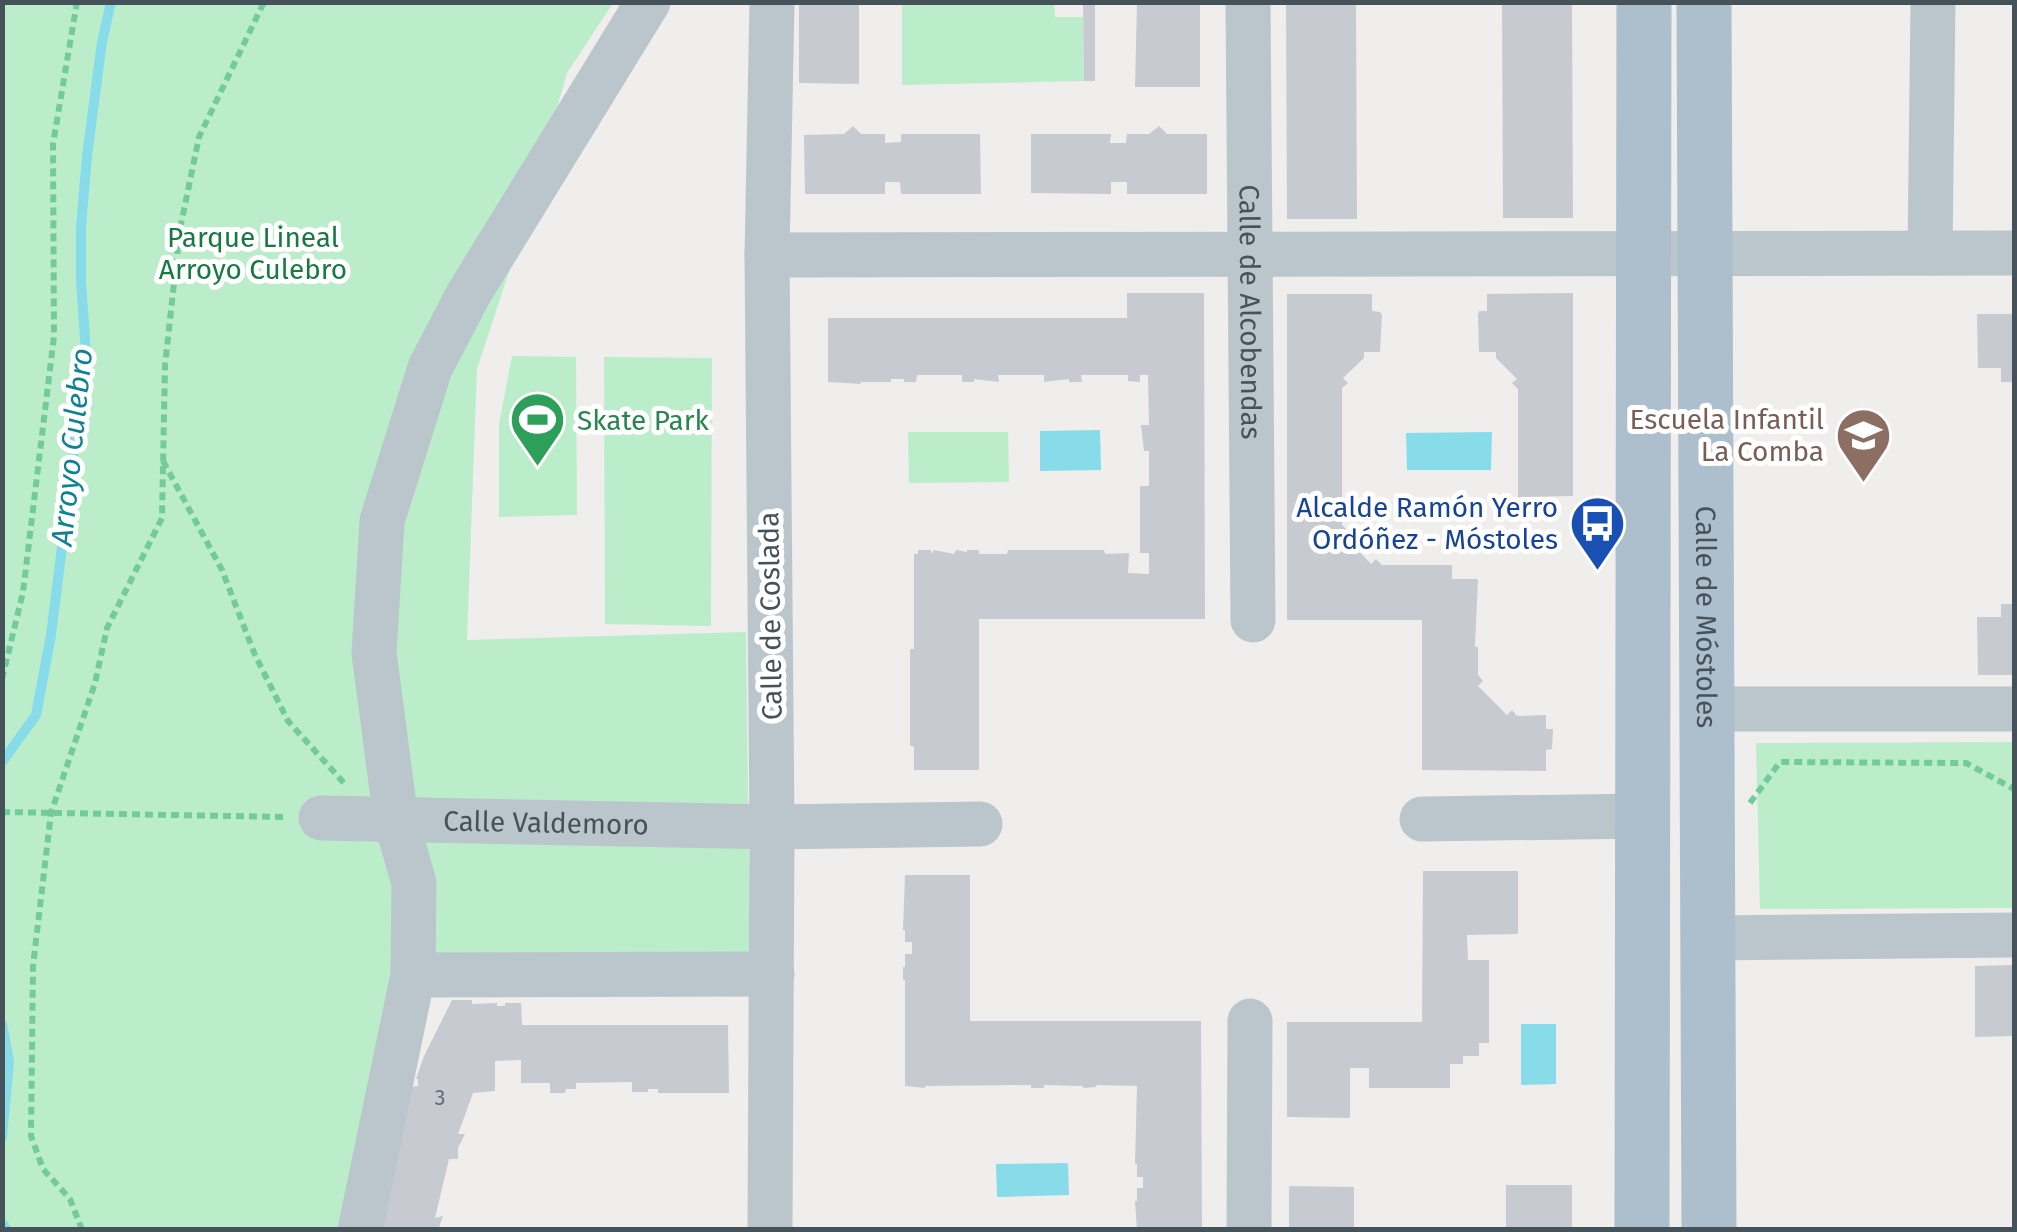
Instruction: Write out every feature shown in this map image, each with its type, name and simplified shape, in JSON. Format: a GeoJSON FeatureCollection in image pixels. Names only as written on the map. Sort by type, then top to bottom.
{"type":"FeatureCollection","features":[{"type":"Feature","properties":{"kind":"main road"},"geometry":{"type":"LineString","coordinates":[[1642,1230],[1644,2]]}},
{"type":"Feature","properties":{"kind":"main road","name":"Calle de Móstoles"},"geometry":{"type":"LineString","coordinates":[[1704,2],[1708,1230]]}},
{"type":"Feature","properties":{"kind":"street"},"geometry":{"type":"LineString","coordinates":[[360,1230],[413,975],[414,883],[384,819],[374,653],[382,520],[430,368],[468,295],[648,2]]}},
{"type":"Feature","properties":{"kind":"street","name":"Calle de Coslada"},"geometry":{"type":"LineString","coordinates":[[770,1230],[772,827],[767,255],[772,2]]}},
{"type":"Feature","properties":{"kind":"street","name":"Calle de Alcobendas"},"geometry":{"type":"LineString","coordinates":[[1248,2],[1253,620]]}},
{"type":"Feature","properties":{"kind":"street"},"geometry":{"type":"LineString","coordinates":[[1930,253],[1933,2]]}},
{"type":"Feature","properties":{"kind":"street"},"geometry":{"type":"LineString","coordinates":[[767,255],[2014,253]]}},
{"type":"Feature","properties":{"kind":"street"},"geometry":{"type":"LineString","coordinates":[[1706,709],[2014,709]]}},
{"type":"Feature","properties":{"kind":"street"},"geometry":{"type":"LineString","coordinates":[[1422,819],[1644,816]]}},
{"type":"Feature","properties":{"kind":"street","name":"Calle Valdemoro"},"geometry":{"type":"LineString","coordinates":[[322,818],[772,827],[980,824]]}},
{"type":"Feature","properties":{"kind":"street"},"geometry":{"type":"LineString","coordinates":[[1707,938],[2014,935]]}},
{"type":"Feature","properties":{"kind":"street"},"geometry":{"type":"LineString","coordinates":[[413,975],[772,974]]}},
{"type":"Feature","properties":{"kind":"street"},"geometry":{"type":"LineString","coordinates":[[1249,1230],[1250,1021]]}},
{"type":"Feature","properties":{"kind":"path"},"geometry":{"type":"LineString","coordinates":[[2,679],[23,592],[54,336],[53,144],[77,2]]}},
{"type":"Feature","properties":{"kind":"path"},"geometry":{"type":"LineString","coordinates":[[82,1230],[70,1200],[43,1170],[31,1136],[33,966],[51,813],[95,682],[107,628],[162,518],[165,365],[180,229],[199,137],[264,2]]}},
{"type":"Feature","properties":{"kind":"path"},"geometry":{"type":"LineString","coordinates":[[163,460],[222,570],[255,655],[288,720],[384,819]]}},
{"type":"Feature","properties":{"kind":"path"},"geometry":{"type":"LineString","coordinates":[[1707,816],[1741,814],[1780,762],[1966,763],[2014,789]]}},
{"type":"Feature","properties":{"kind":"path"},"geometry":{"type":"LineString","coordinates":[[2,812],[322,818]]}},
{"type":"Feature","properties":{"kind":"green space","name":"Parque Lineal Arroyo Culebro"},"geometry":{"type":"Polygon","coordinates":[[[2,3],[613,3],[567,73],[477,369],[467,640],[746,632],[750,953],[396,960],[344,1229],[3,1229],[2,3]]]}},
{"type":"Feature","properties":{"kind":"green space"},"geometry":{"type":"Polygon","coordinates":[[[902,3],[1054,3],[1055,17],[1083,17],[1084,81],[902,85],[902,3]]]}},
{"type":"Feature","properties":{"kind":"green space","name":"Skate Park"},"geometry":{"type":"Polygon","coordinates":[[[512,356],[576,357],[577,515],[499,517],[499,424],[512,356]]]}},
{"type":"Feature","properties":{"kind":"green space"},"geometry":{"type":"Polygon","coordinates":[[[604,357],[712,358],[711,626],[605,624],[604,357]]]}},
{"type":"Feature","properties":{"kind":"green space"},"geometry":{"type":"Polygon","coordinates":[[[908,432],[1008,432],[1009,482],[909,483],[908,432]]]}},
{"type":"Feature","properties":{"kind":"green space"},"geometry":{"type":"Polygon","coordinates":[[[2014,742],[2014,908],[1760,909],[1756,743],[2014,742]]]}},
{"type":"Feature","properties":{"kind":"water"},"geometry":{"type":"Polygon","coordinates":[[[1100,430],[1101,470],[1040,471],[1040,431],[1100,430]]]}},
{"type":"Feature","properties":{"kind":"water"},"geometry":{"type":"Polygon","coordinates":[[[1492,432],[1491,470],[1407,470],[1406,433],[1492,432]]]}},
{"type":"Feature","properties":{"kind":"water"},"geometry":{"type":"Polygon","coordinates":[[[1521,1024],[1556,1024],[1556,1084],[1521,1085],[1521,1024]]]}},
{"type":"Feature","properties":{"kind":"water"},"geometry":{"type":"Polygon","coordinates":[[[1068,1163],[1069,1195],[997,1197],[996,1164],[1068,1163]]]}},
{"type":"Feature","properties":{"kind":"building"},"geometry":{"type":"Polygon","coordinates":[[[799,2],[859,2],[859,84],[799,83],[799,2]]]}},
{"type":"Feature","properties":{"kind":"building"},"geometry":{"type":"Polygon","coordinates":[[[1083,2],[1095,2],[1095,81],[1084,81],[1083,2]]]}},
{"type":"Feature","properties":{"kind":"building"},"geometry":{"type":"Polygon","coordinates":[[[1137,2],[1200,2],[1200,87],[1135,87],[1137,2]]]}},
{"type":"Feature","properties":{"kind":"building"},"geometry":{"type":"Polygon","coordinates":[[[1286,2],[1356,2],[1357,219],[1287,219],[1286,2]]]}},
{"type":"Feature","properties":{"kind":"building"},"geometry":{"type":"Polygon","coordinates":[[[1502,2],[1572,2],[1573,218],[1503,218],[1502,2]]]}},
{"type":"Feature","properties":{"kind":"building"},"geometry":{"type":"Polygon","coordinates":[[[853,126],[861,134],[885,134],[885,143],[901,142],[901,134],[980,134],[981,194],[901,194],[900,182],[885,182],[885,194],[805,194],[804,135],[844,134],[853,126]]]}},
{"type":"Feature","properties":{"kind":"building"},"geometry":{"type":"Polygon","coordinates":[[[1159,126],[1167,134],[1207,134],[1207,194],[1127,194],[1127,182],[1111,182],[1111,194],[1031,193],[1031,134],[1111,134],[1110,143],[1126,143],[1127,134],[1149,134],[1159,126]]]}},
{"type":"Feature","properties":{"kind":"building"},"geometry":{"type":"Polygon","coordinates":[[[1127,293],[1204,293],[1205,619],[979,619],[979,770],[914,770],[914,747],[910,745],[910,649],[914,649],[914,554],[918,550],[931,550],[931,554],[934,550],[954,554],[956,550],[979,550],[979,554],[1007,554],[1008,550],[1104,550],[1105,554],[1129,553],[1128,573],[1149,574],[1149,553],[1140,553],[1140,486],[1149,486],[1149,451],[1144,451],[1141,425],[1149,425],[1148,375],[1140,375],[1140,382],[1128,381],[1128,375],[1081,375],[1082,382],[1044,382],[1044,375],[998,375],[999,382],[962,382],[962,375],[917,375],[916,382],[828,382],[828,318],[1127,318],[1127,293]]]}},
{"type":"Feature","properties":{"kind":"building"},"geometry":{"type":"Polygon","coordinates":[[[1573,293],[1573,496],[1518,497],[1518,389],[1512,383],[1517,379],[1496,358],[1496,352],[1479,352],[1479,311],[1487,311],[1487,294],[1573,293]]]}},
{"type":"Feature","properties":{"kind":"building"},"geometry":{"type":"Polygon","coordinates":[[[1287,294],[1372,294],[1372,311],[1382,315],[1380,352],[1364,352],[1364,358],[1343,378],[1348,383],[1342,388],[1342,525],[1348,531],[1344,535],[1371,564],[1376,559],[1382,565],[1452,565],[1452,579],[1478,579],[1475,647],[1478,675],[1483,681],[1478,686],[1507,715],[1512,710],[1517,716],[1546,715],[1546,729],[1553,729],[1552,749],[1546,750],[1546,771],[1422,770],[1422,620],[1287,620],[1287,294]]]}},
{"type":"Feature","properties":{"kind":"building"},"geometry":{"type":"Polygon","coordinates":[[[1977,314],[2014,314],[2014,382],[2001,382],[2001,368],[1978,368],[1977,314]]]}},
{"type":"Feature","properties":{"kind":"building"},"geometry":{"type":"Polygon","coordinates":[[[2001,604],[2014,604],[2014,675],[1978,675],[1977,617],[2001,617],[2001,604]]]}},
{"type":"Feature","properties":{"kind":"building"},"geometry":{"type":"Polygon","coordinates":[[[1423,871],[1518,871],[1518,934],[1467,935],[1468,960],[1489,960],[1489,1043],[1479,1043],[1479,1056],[1463,1056],[1463,1064],[1450,1064],[1450,1088],[1369,1088],[1369,1068],[1350,1068],[1350,1118],[1287,1117],[1287,1022],[1422,1022],[1423,871]]]}},
{"type":"Feature","properties":{"kind":"building"},"geometry":{"type":"Polygon","coordinates":[[[905,875],[970,875],[970,1021],[1201,1021],[1202,1230],[1137,1230],[1135,1201],[1137,1188],[1143,1188],[1143,1177],[1137,1177],[1135,1164],[1137,1086],[905,1086],[903,967],[905,954],[912,954],[912,942],[905,942],[903,930],[905,875]]]}},
{"type":"Feature","properties":{"kind":"building"},"geometry":{"type":"Polygon","coordinates":[[[2014,965],[2014,1036],[1975,1037],[1975,966],[2014,965]]]}},
{"type":"Feature","properties":{"kind":"building"},"geometry":{"type":"Polygon","coordinates":[[[452,1000],[497,1006],[521,1003],[522,1025],[728,1025],[729,1093],[658,1093],[658,1089],[632,1092],[632,1082],[576,1083],[576,1089],[550,1093],[550,1083],[521,1083],[521,1060],[495,1061],[495,1091],[473,1093],[458,1134],[465,1134],[458,1159],[449,1159],[435,1218],[443,1216],[438,1230],[371,1230],[412,1087],[418,1086],[416,1079],[424,1056],[452,1000]]]}},
{"type":"Feature","properties":{"kind":"building"},"geometry":{"type":"Polygon","coordinates":[[[1506,1185],[1572,1185],[1572,1230],[1506,1230],[1506,1185]]]}},
{"type":"Feature","properties":{"kind":"building"},"geometry":{"type":"Polygon","coordinates":[[[1289,1186],[1354,1187],[1354,1230],[1289,1230],[1289,1186]]]}},
{"type":"Feature","properties":{"kind":"waterway","name":"Arroyo Culebro"},"geometry":{"type":"LineString","coordinates":[[2,762],[36,715],[51,635],[86,354],[81,227],[87,156],[111,2]]}},
{"type":"Feature","properties":{"kind":"waterway","name":"Arroyo Culebro"},"geometry":{"type":"LineString","coordinates":[[2,1024],[9,1061],[2,1137]]}},
{"type":"Feature","properties":{"kind":"waterway","name":"Arroyo Culebro"},"geometry":{"type":"LineString","coordinates":[[2,1223],[7,1230]]}},
{"type":"Feature","properties":{"kind":"place","name":"Skate Park"},"geometry":{"type":"Point","coordinates":[538,469]}},
{"type":"Feature","properties":{"kind":"place","name":"Escuela Infantil La Comba"},"geometry":{"type":"Point","coordinates":[1863,484]}},
{"type":"Feature","properties":{"kind":"place","name":"Alcalde Ramón Yerro Ordóñez - Móstoles"},"geometry":{"type":"Point","coordinates":[1597,572]}}]}
